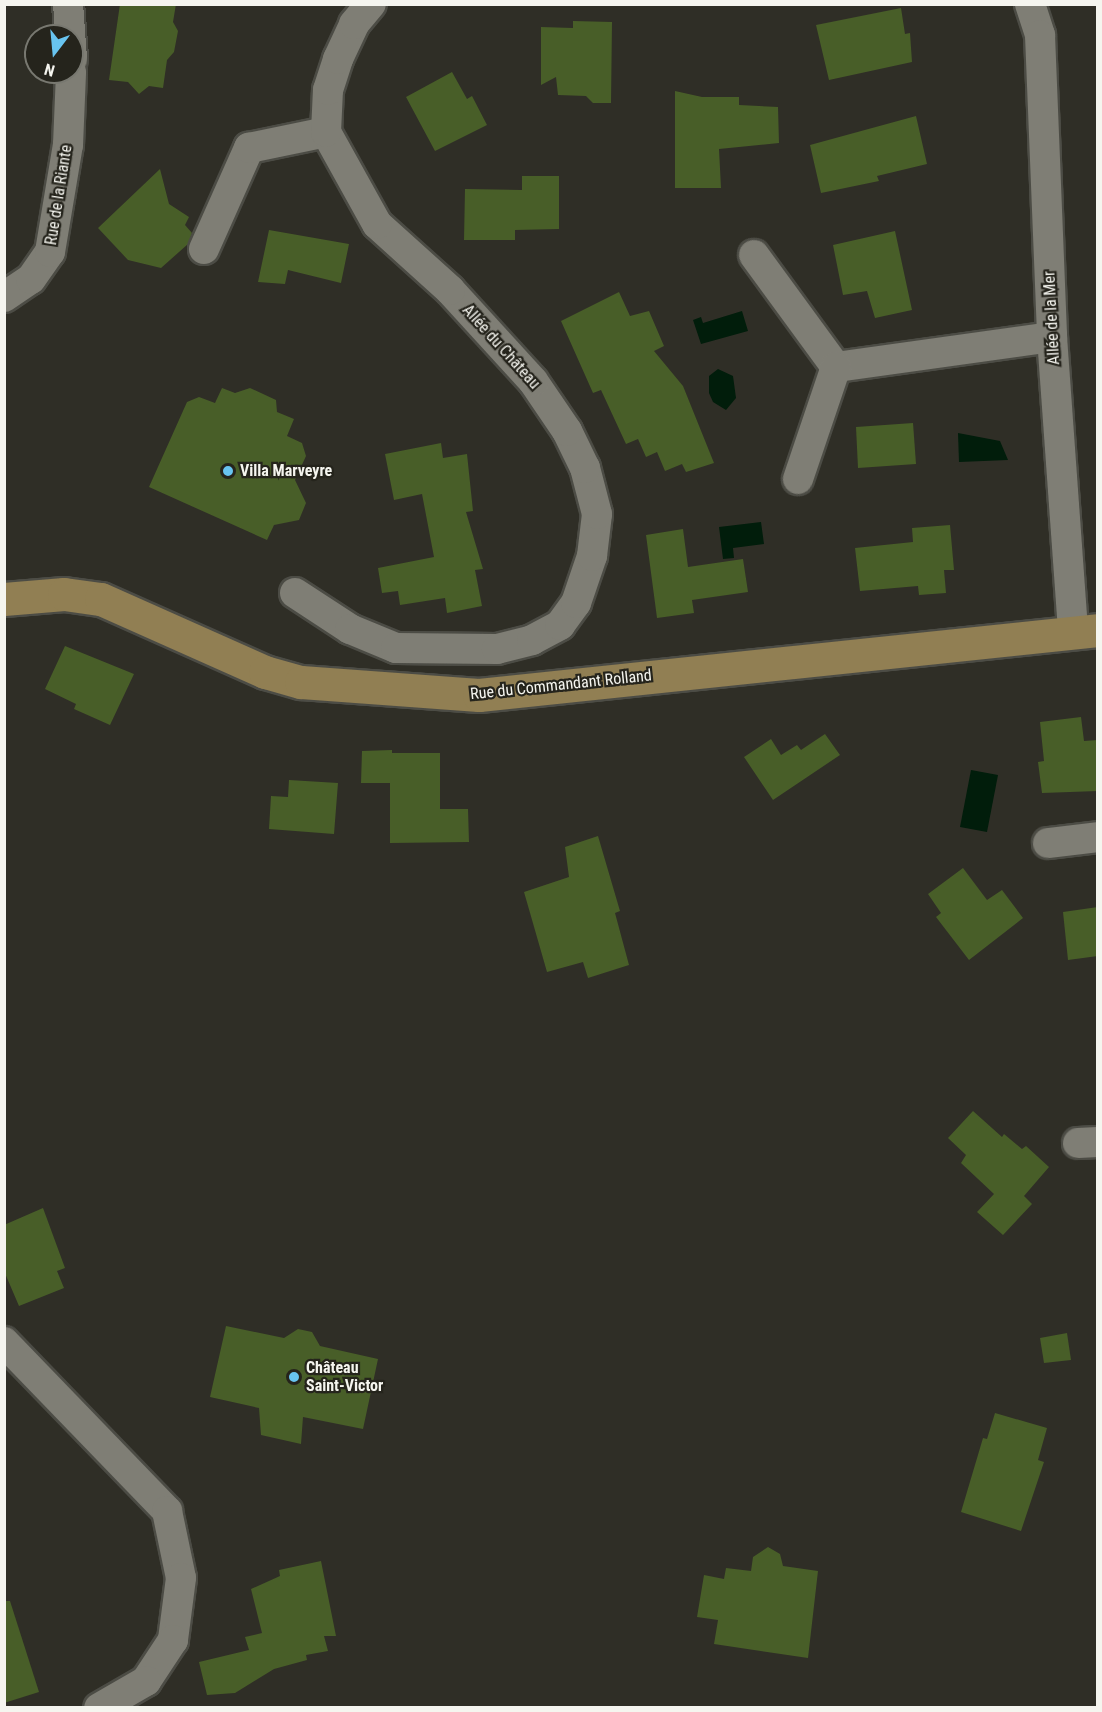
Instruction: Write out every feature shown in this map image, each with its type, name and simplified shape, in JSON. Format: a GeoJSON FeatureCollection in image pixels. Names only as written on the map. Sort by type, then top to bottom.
{"type":"FeatureCollection","features":[{"type":"Feature","properties":{"kind":"street"},"geometry":{"type":"LineString","coordinates":[[68,4],[69,24]]}},
{"type":"Feature","properties":{"kind":"street"},"geometry":{"type":"LineString","coordinates":[[204,249],[249,148],[326,132],[328,90],[338,59],[354,24],[370,4]]}},
{"type":"Feature","properties":{"kind":"street","name":"Allée de la Mer"},"geometry":{"type":"LineString","coordinates":[[1030,4],[1041,46],[1052,337],[1085,631]]}},
{"type":"Feature","properties":{"kind":"street","name":"Rue de la Riante"},"geometry":{"type":"LineString","coordinates":[[4,297],[31,279],[50,252],[68,145],[71,84]]}},
{"type":"Feature","properties":{"kind":"street","name":"Allée du Château"},"geometry":{"type":"LineString","coordinates":[[295,592],[350,630],[396,648],[497,649],[532,640],[560,625],[576,603],[592,556],[597,514],[585,468],[567,431],[533,381],[450,290],[376,224],[326,132]]}},
{"type":"Feature","properties":{"kind":"street"},"geometry":{"type":"LineString","coordinates":[[754,255],[836,367]]}},
{"type":"Feature","properties":{"kind":"street"},"geometry":{"type":"LineString","coordinates":[[836,367],[1052,337]]}},
{"type":"Feature","properties":{"kind":"street"},"geometry":{"type":"LineString","coordinates":[[798,479],[836,367]]}},
{"type":"Feature","properties":{"kind":"street","name":"Rue du Commandant Rolland"},"geometry":{"type":"LineString","coordinates":[[4,599],[64,594],[101,599],[265,672],[301,682],[478,695],[1085,631]]}},
{"type":"Feature","properties":{"kind":"street"},"geometry":{"type":"LineString","coordinates":[[1047,843],[1098,837]]}},
{"type":"Feature","properties":{"kind":"street"},"geometry":{"type":"LineString","coordinates":[[4,1342],[167,1511],[181,1578],[173,1640],[146,1681],[99,1707]]}},
{"type":"Feature","properties":{"kind":"shaded area"},"geometry":{"type":"Polygon","coordinates":[[[742,311],[748,331],[701,344],[693,320],[701,317],[703,323],[742,311]]]}},
{"type":"Feature","properties":{"kind":"shaded area"},"geometry":{"type":"Polygon","coordinates":[[[718,369],[733,376],[736,398],[726,410],[713,402],[709,393],[709,376],[718,369]]]}},
{"type":"Feature","properties":{"kind":"shaded area"},"geometry":{"type":"Polygon","coordinates":[[[958,433],[1000,441],[1008,460],[959,462],[958,433]]]}},
{"type":"Feature","properties":{"kind":"shaded area"},"geometry":{"type":"Polygon","coordinates":[[[761,522],[764,544],[733,548],[734,558],[723,559],[719,527],[761,522]]]}},
{"type":"Feature","properties":{"kind":"shaded area"},"geometry":{"type":"Polygon","coordinates":[[[971,770],[998,775],[987,832],[960,827],[971,770]]]}},
{"type":"Feature","properties":{"kind":"building"},"geometry":{"type":"Polygon","coordinates":[[[120,4],[176,4],[173,22],[178,31],[174,52],[167,60],[163,88],[149,86],[139,94],[128,82],[109,80],[120,4]]]}},
{"type":"Feature","properties":{"kind":"building"},"geometry":{"type":"Polygon","coordinates":[[[901,8],[905,34],[910,33],[912,62],[829,80],[816,25],[901,8]]]}},
{"type":"Feature","properties":{"kind":"building"},"geometry":{"type":"Polygon","coordinates":[[[573,21],[612,22],[611,103],[593,103],[586,96],[558,95],[556,77],[541,85],[541,27],[573,28],[573,21]]]}},
{"type":"Feature","properties":{"kind":"building"},"geometry":{"type":"Polygon","coordinates":[[[452,72],[467,99],[472,96],[487,125],[435,151],[406,97],[452,72]]]}},
{"type":"Feature","properties":{"kind":"building"},"geometry":{"type":"Polygon","coordinates":[[[675,91],[702,97],[739,97],[739,105],[778,107],[779,143],[719,149],[721,188],[675,188],[675,91]]]}},
{"type":"Feature","properties":{"kind":"building"},"geometry":{"type":"Polygon","coordinates":[[[916,116],[927,164],[877,176],[879,181],[821,193],[810,145],[916,116]]]}},
{"type":"Feature","properties":{"kind":"building"},"geometry":{"type":"Polygon","coordinates":[[[160,169],[169,204],[189,217],[185,225],[192,233],[188,244],[161,268],[128,260],[98,228],[160,169]]]}},
{"type":"Feature","properties":{"kind":"building"},"geometry":{"type":"Polygon","coordinates":[[[522,176],[559,176],[559,229],[515,230],[515,240],[464,240],[465,189],[522,190],[522,176]]]}},
{"type":"Feature","properties":{"kind":"building"},"geometry":{"type":"Polygon","coordinates":[[[269,230],[349,244],[341,283],[288,270],[285,284],[258,282],[269,230]]]}},
{"type":"Feature","properties":{"kind":"building"},"geometry":{"type":"Polygon","coordinates":[[[895,231],[912,310],[875,318],[867,291],[843,295],[833,245],[895,231]]]}},
{"type":"Feature","properties":{"kind":"building"},"geometry":{"type":"Polygon","coordinates":[[[619,292],[630,316],[649,311],[664,346],[654,351],[683,386],[714,463],[686,472],[682,464],[665,471],[657,452],[646,457],[638,439],[626,444],[601,390],[593,393],[561,321],[619,292]]]}},
{"type":"Feature","properties":{"kind":"building","name":"Villa Marveyre"},"geometry":{"type":"Polygon","coordinates":[[[222,388],[235,393],[250,388],[276,400],[277,412],[294,419],[287,436],[302,443],[306,456],[295,480],[306,503],[299,520],[274,525],[267,540],[149,487],[187,402],[199,397],[215,403],[222,388]]]}},
{"type":"Feature","properties":{"kind":"building"},"geometry":{"type":"Polygon","coordinates":[[[913,423],[916,464],[858,468],[856,427],[913,423]]]}},
{"type":"Feature","properties":{"kind":"building"},"geometry":{"type":"Polygon","coordinates":[[[441,443],[443,458],[467,454],[473,511],[466,512],[483,569],[475,570],[482,606],[447,613],[445,598],[400,605],[398,591],[382,593],[378,568],[434,557],[422,494],[394,500],[385,454],[441,443]]]}},
{"type":"Feature","properties":{"kind":"building"},"geometry":{"type":"Polygon","coordinates":[[[950,525],[954,570],[944,570],[946,593],[919,595],[918,586],[860,591],[855,548],[913,542],[912,528],[950,525]]]}},
{"type":"Feature","properties":{"kind":"building"},"geometry":{"type":"Polygon","coordinates":[[[683,529],[688,567],[743,559],[748,592],[692,600],[694,613],[657,618],[646,535],[683,529]]]}},
{"type":"Feature","properties":{"kind":"building"},"geometry":{"type":"Polygon","coordinates":[[[65,646],[134,674],[110,725],[74,709],[76,704],[45,689],[65,646]]]}},
{"type":"Feature","properties":{"kind":"building"},"geometry":{"type":"Polygon","coordinates":[[[1081,717],[1084,741],[1098,740],[1098,791],[1042,793],[1038,762],[1044,761],[1040,722],[1081,717]]]}},
{"type":"Feature","properties":{"kind":"building"},"geometry":{"type":"Polygon","coordinates":[[[825,734],[840,755],[773,800],[744,757],[771,739],[781,755],[797,745],[801,750],[825,734]]]}},
{"type":"Feature","properties":{"kind":"building"},"geometry":{"type":"Polygon","coordinates":[[[392,750],[392,753],[440,753],[440,809],[468,809],[469,842],[390,843],[390,783],[361,783],[362,751],[392,750]]]}},
{"type":"Feature","properties":{"kind":"building"},"geometry":{"type":"Polygon","coordinates":[[[289,780],[338,783],[334,834],[269,829],[271,796],[288,797],[289,780]]]}},
{"type":"Feature","properties":{"kind":"building"},"geometry":{"type":"Polygon","coordinates":[[[598,836],[620,911],[615,913],[629,965],[588,978],[583,962],[547,972],[524,892],[569,877],[565,847],[598,836]]]}},
{"type":"Feature","properties":{"kind":"building"},"geometry":{"type":"Polygon","coordinates":[[[963,868],[987,900],[1002,890],[1023,918],[969,960],[936,917],[941,913],[928,894],[963,868]]]}},
{"type":"Feature","properties":{"kind":"building"},"geometry":{"type":"Polygon","coordinates":[[[1098,907],[1098,956],[1068,960],[1063,912],[1098,907]]]}},
{"type":"Feature","properties":{"kind":"building"},"geometry":{"type":"Polygon","coordinates":[[[973,1111],[1002,1137],[1004,1134],[1022,1149],[1026,1146],[1049,1167],[1024,1196],[1032,1204],[1003,1235],[977,1212],[994,1194],[961,1163],[966,1155],[948,1138],[973,1111]]]}},
{"type":"Feature","properties":{"kind":"building"},"geometry":{"type":"Polygon","coordinates":[[[43,1208],[65,1268],[57,1271],[64,1288],[19,1306],[4,1271],[4,1225],[43,1208]]]}},
{"type":"Feature","properties":{"kind":"building","name":"Château Saint-Victor"},"geometry":{"type":"Polygon","coordinates":[[[226,1326],[284,1338],[298,1329],[312,1332],[320,1346],[378,1359],[363,1429],[303,1417],[301,1444],[261,1435],[259,1408],[210,1397],[226,1326]]]}},
{"type":"Feature","properties":{"kind":"building"},"geometry":{"type":"Polygon","coordinates":[[[1067,1333],[1071,1360],[1044,1363],[1040,1338],[1067,1333]]]}},
{"type":"Feature","properties":{"kind":"building"},"geometry":{"type":"Polygon","coordinates":[[[995,1413],[1047,1428],[1038,1460],[1044,1462],[1021,1531],[961,1512],[983,1438],[987,1439],[995,1413]]]}},
{"type":"Feature","properties":{"kind":"building"},"geometry":{"type":"Polygon","coordinates":[[[768,1547],[780,1554],[783,1566],[818,1571],[808,1658],[714,1644],[718,1620],[697,1617],[704,1575],[724,1579],[726,1568],[751,1571],[753,1557],[768,1547]]]}},
{"type":"Feature","properties":{"kind":"building"},"geometry":{"type":"Polygon","coordinates":[[[321,1561],[336,1636],[324,1636],[328,1651],[306,1655],[307,1660],[274,1669],[235,1693],[207,1695],[199,1662],[249,1650],[245,1637],[262,1633],[251,1589],[280,1576],[279,1570],[321,1561]]]}},
{"type":"Feature","properties":{"kind":"building"},"geometry":{"type":"Polygon","coordinates":[[[4,1601],[10,1601],[39,1692],[4,1703],[4,1601]]]}},
{"type":"Feature","properties":{"kind":"place","name":"Villa Marveyre"},"geometry":{"type":"Point","coordinates":[228,471]}},
{"type":"Feature","properties":{"kind":"place","name":"Château Saint-Victor"},"geometry":{"type":"Point","coordinates":[294,1377]}}]}
